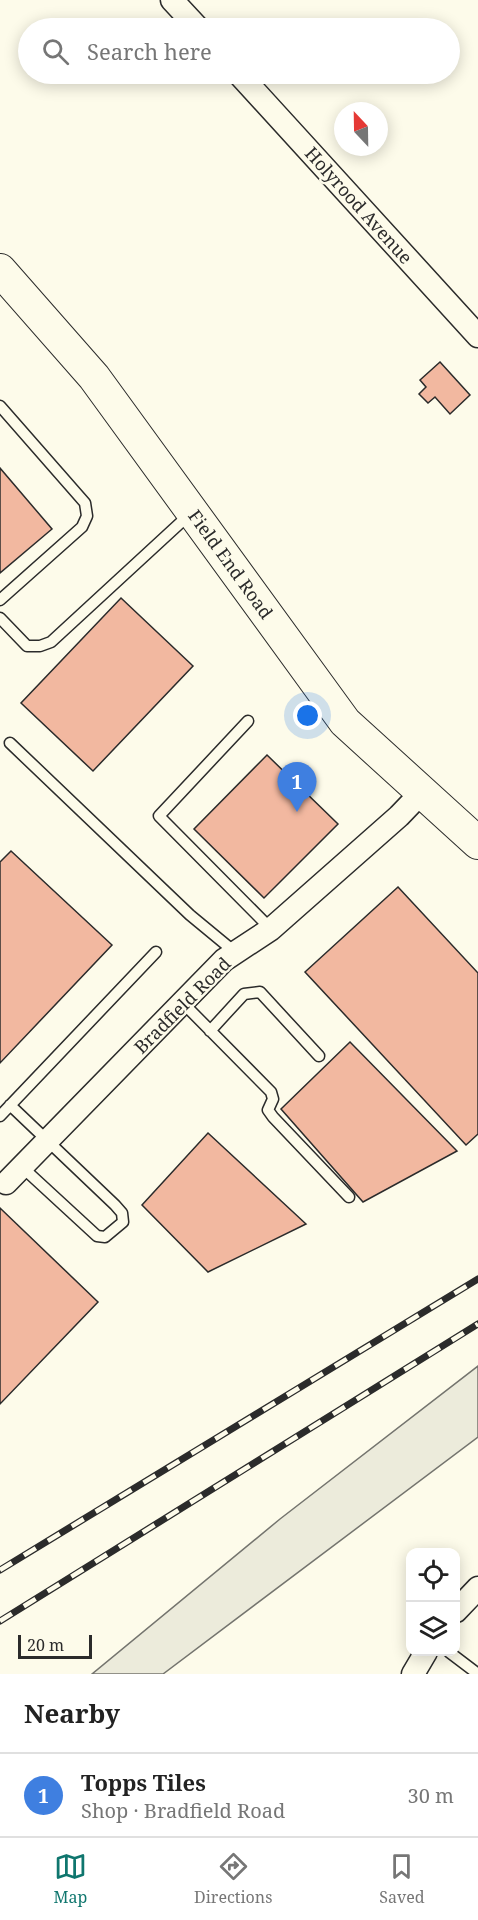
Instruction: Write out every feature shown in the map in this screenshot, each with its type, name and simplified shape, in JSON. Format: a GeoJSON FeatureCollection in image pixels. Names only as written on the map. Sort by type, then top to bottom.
{"type":"FeatureCollection","features":[{"type":"Feature","properties":{"kind":"street"},"geometry":{"type":"LineString","coordinates":[[172,0],[189,18]]}},
{"type":"Feature","properties":{"kind":"street","name":"Holyrood Avenue"},"geometry":{"type":"LineString","coordinates":[[248,84],[478,336]]}},
{"type":"Feature","properties":{"kind":"street","name":"Field End Road"},"geometry":{"type":"LineString","coordinates":[[0,270],[94,377],[194,511],[345,722],[478,843]]}},
{"type":"Feature","properties":{"kind":"street","name":"Bradfield Road"},"geometry":{"type":"LineString","coordinates":[[6,1183],[224,960],[271,929],[399,816],[423,791]]}},
{"type":"Feature","properties":{"kind":"street"},"geometry":{"type":"LineString","coordinates":[[460,1607],[478,1588]]}},
{"type":"Feature","properties":{"kind":"street"},"geometry":{"type":"LineString","coordinates":[[413,1674],[424,1656]]}},
{"type":"Feature","properties":{"kind":"lane"},"geometry":{"type":"LineString","coordinates":[[0,406],[85,503],[87,516],[82,527],[0,600]]}},
{"type":"Feature","properties":{"kind":"lane"},"geometry":{"type":"LineString","coordinates":[[0,618],[27,645],[40,646],[51,642],[194,511]]}},
{"type":"Feature","properties":{"kind":"lane"},"geometry":{"type":"LineString","coordinates":[[248,722],[159,816],[271,929]]}},
{"type":"Feature","properties":{"kind":"lane"},"geometry":{"type":"LineString","coordinates":[[10,743],[190,915],[236,953]]}},
{"type":"Feature","properties":{"kind":"lane"},"geometry":{"type":"LineString","coordinates":[[0,1116],[156,952]]}},
{"type":"Feature","properties":{"kind":"lane"},"geometry":{"type":"LineString","coordinates":[[210,1031],[244,994],[260,992],[319,1056]]}},
{"type":"Feature","properties":{"kind":"lane"},"geometry":{"type":"LineString","coordinates":[[182,1002],[272,1092],[273,1099],[268,1110],[273,1117],[349,1197]]}},
{"type":"Feature","properties":{"kind":"lane"},"geometry":{"type":"LineString","coordinates":[[10,1105],[122,1214],[123,1222],[112,1234],[105,1237],[97,1236],[21,1166]]}},
{"type":"Feature","properties":{"kind":"lane"},"geometry":{"type":"LineString","coordinates":[[454,1656],[478,1674]]}},
{"type":"Feature","properties":{"kind":"shaded area"},"geometry":{"type":"Polygon","coordinates":[[[478,1366],[478,1437],[163,1674],[92,1674],[280,1519],[478,1366]]]}},
{"type":"Feature","properties":{"kind":"building"},"geometry":{"type":"Polygon","coordinates":[[[440,362],[470,395],[450,414],[435,397],[428,403],[419,394],[426,387],[420,380],[440,362]]]}},
{"type":"Feature","properties":{"kind":"building"},"geometry":{"type":"Polygon","coordinates":[[[0,468],[52,529],[0,573],[0,468]]]}},
{"type":"Feature","properties":{"kind":"building"},"geometry":{"type":"Polygon","coordinates":[[[121,598],[193,666],[93,771],[21,703],[121,598]]]}},
{"type":"Feature","properties":{"kind":"building"},"geometry":{"type":"Polygon","coordinates":[[[267,755],[338,824],[264,898],[194,829],[267,755]]]}},
{"type":"Feature","properties":{"kind":"building"},"geometry":{"type":"Polygon","coordinates":[[[11,851],[112,945],[0,1063],[0,862],[11,851]]]}},
{"type":"Feature","properties":{"kind":"building"},"geometry":{"type":"Polygon","coordinates":[[[398,887],[478,973],[478,1134],[466,1145],[305,972],[398,887]]]}},
{"type":"Feature","properties":{"kind":"building"},"geometry":{"type":"Polygon","coordinates":[[[350,1042],[457,1151],[363,1202],[281,1109],[350,1042]]]}},
{"type":"Feature","properties":{"kind":"building"},"geometry":{"type":"Polygon","coordinates":[[[208,1133],[306,1224],[208,1272],[142,1205],[208,1133]]]}},
{"type":"Feature","properties":{"kind":"building"},"geometry":{"type":"Polygon","coordinates":[[[0,1208],[98,1302],[0,1404],[0,1208]]]}},
{"type":"Feature","properties":{"kind":"railway"},"geometry":{"type":"LineString","coordinates":[[0,1570],[478,1279]]}},
{"type":"Feature","properties":{"kind":"railway"},"geometry":{"type":"LineString","coordinates":[[0,1621],[478,1324]]}},
{"type":"Feature","properties":{"kind":"place","name":"Topps Tiles"},"geometry":{"type":"Point","coordinates":[297,812]}}]}
